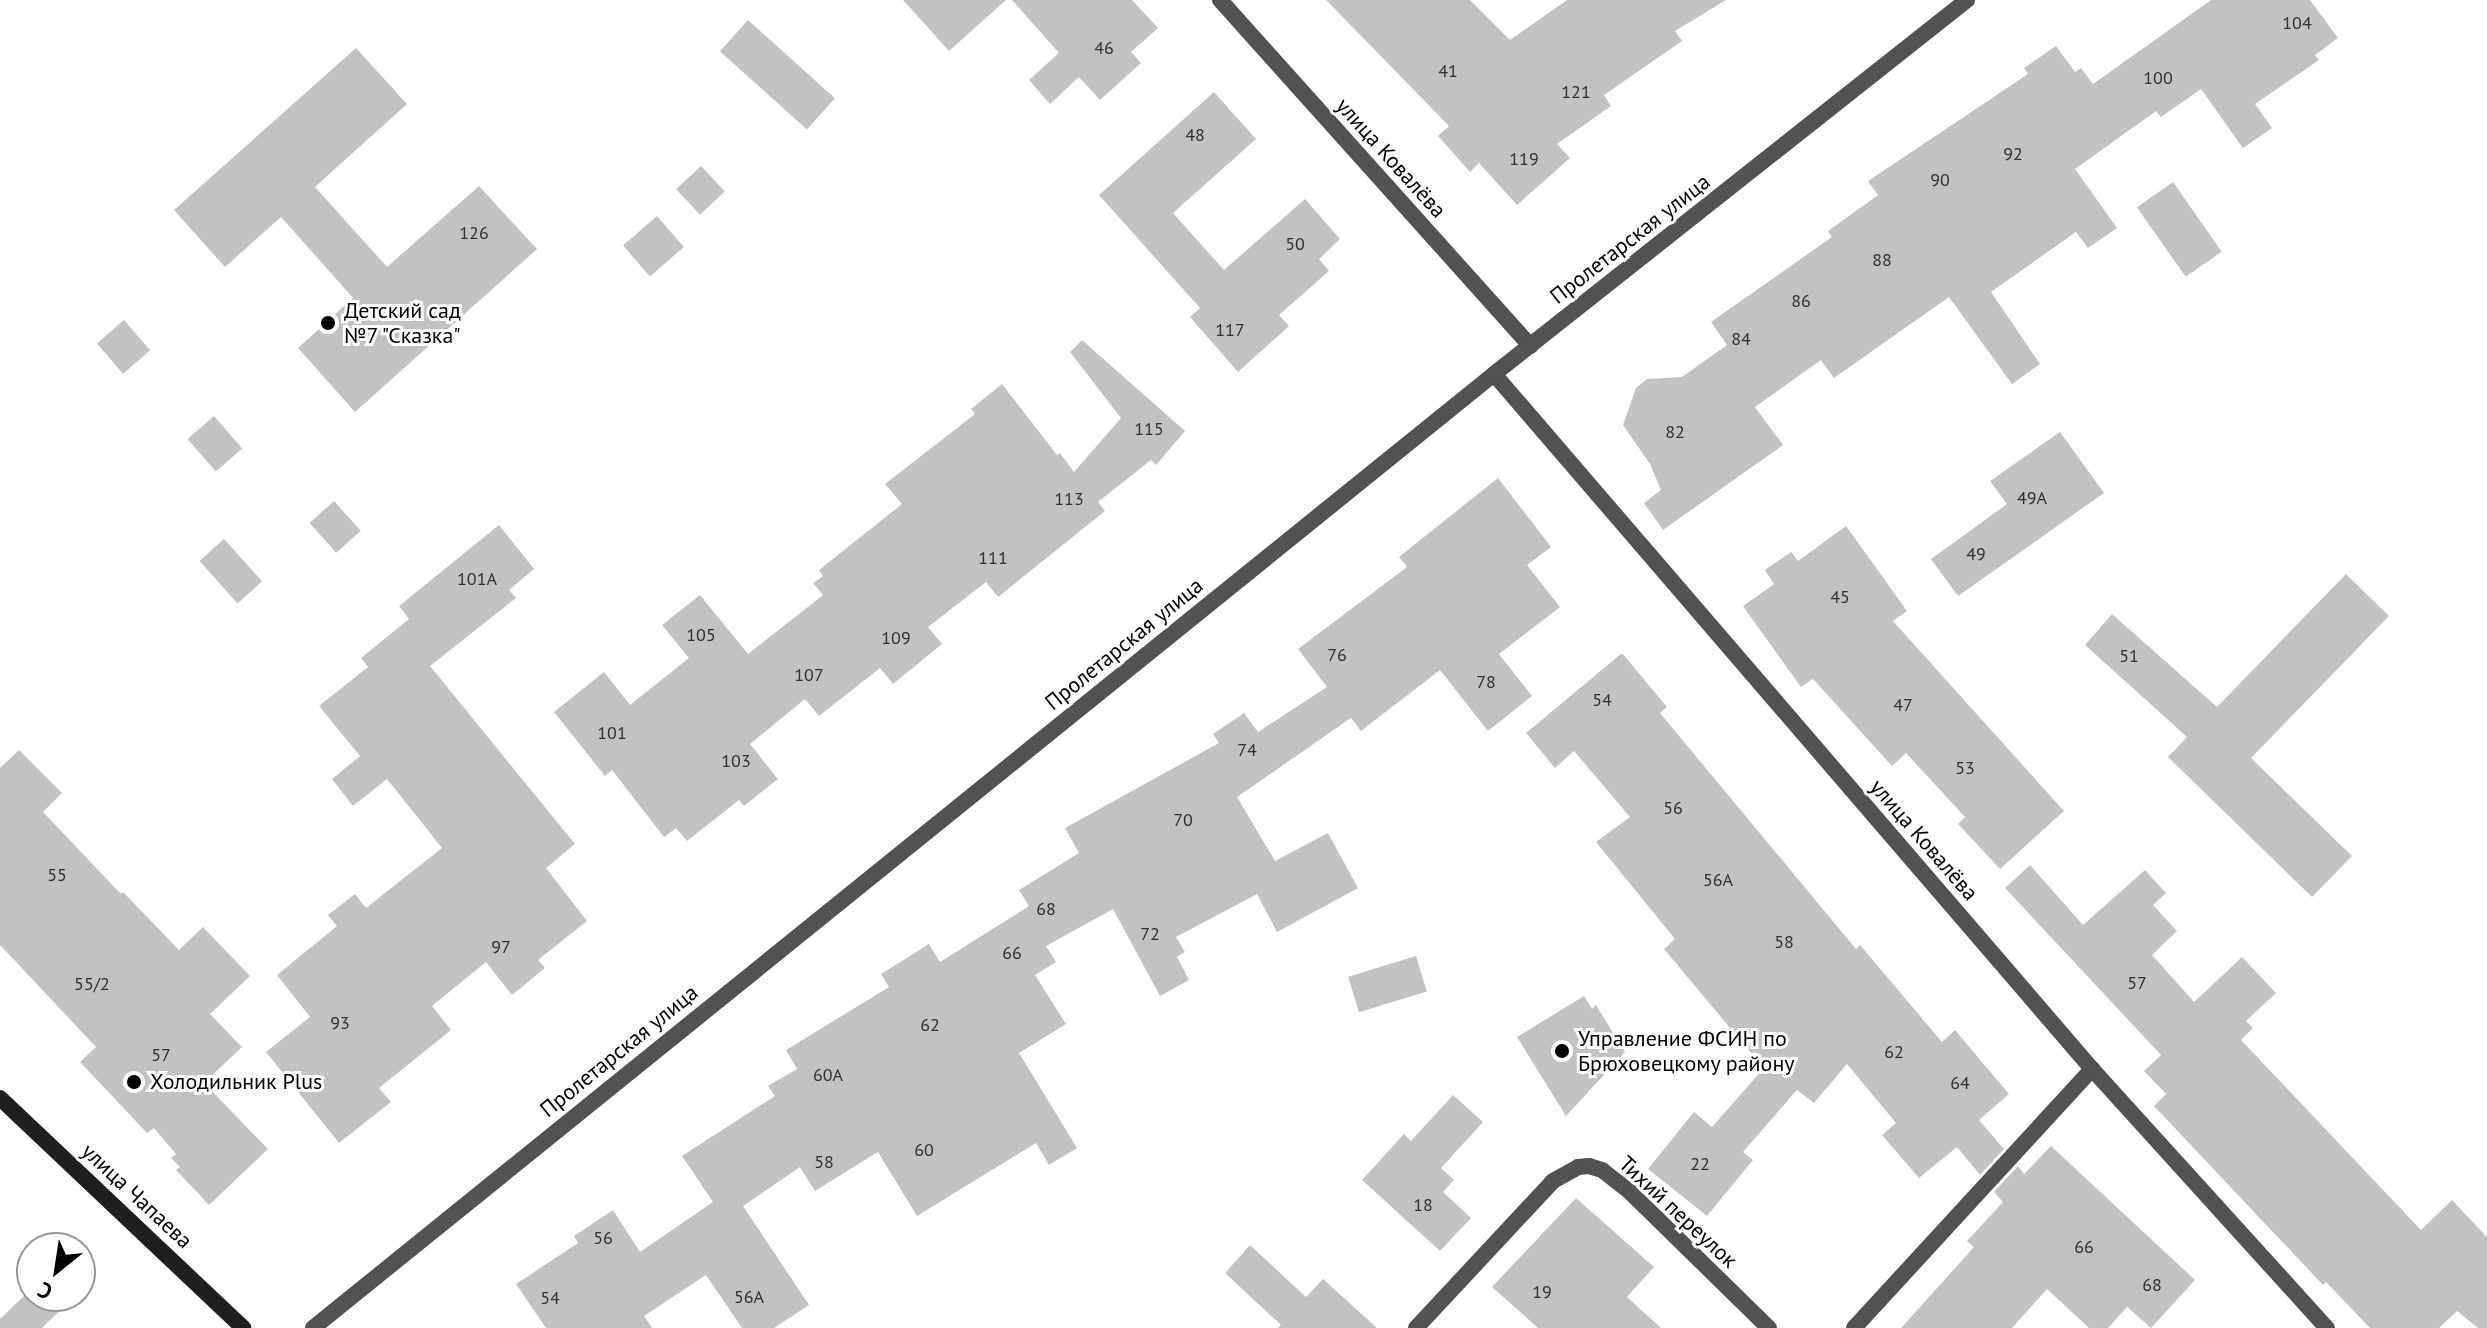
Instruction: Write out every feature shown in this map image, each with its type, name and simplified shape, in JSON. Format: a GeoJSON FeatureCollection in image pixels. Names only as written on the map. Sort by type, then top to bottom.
{"type":"FeatureCollection","features":[{"type":"Feature","properties":{"kind":"street","name":"улица Ковалёва"},"geometry":{"type":"LineString","coordinates":[[1220,0],[1530,346]]}},
{"type":"Feature","properties":{"kind":"street","name":"Пролетарская улица"},"geometry":{"type":"LineString","coordinates":[[313,1328],[1494,374],[1967,0]]}},
{"type":"Feature","properties":{"kind":"street","name":"улица Ковалёва"},"geometry":{"type":"LineString","coordinates":[[1494,374],[2092,1069],[2327,1328]]}},
{"type":"Feature","properties":{"kind":"street"},"geometry":{"type":"LineString","coordinates":[[1854,1328],[2092,1069]]}},
{"type":"Feature","properties":{"kind":"street","name":"улица Чапаева"},"geometry":{"type":"LineString","coordinates":[[0,1098],[243,1328]]}},
{"type":"Feature","properties":{"kind":"street","name":"Тихий переулок"},"geometry":{"type":"LineString","coordinates":[[1416,1328],[1553,1181],[1578,1167],[1589,1166],[1602,1170],[1631,1193],[1769,1328]]}},
{"type":"Feature","properties":{"kind":"building"},"geometry":{"type":"Polygon","coordinates":[[[903,0],[1006,0],[949,51],[903,0]]]}},
{"type":"Feature","properties":{"kind":"building"},"geometry":{"type":"Polygon","coordinates":[[[1012,0],[1132,0],[1158,28],[1131,52],[1141,63],[1100,100],[1079,77],[1050,104],[1029,80],[1059,53],[1012,0]]]}},
{"type":"Feature","properties":{"kind":"building"},"geometry":{"type":"Polygon","coordinates":[[[1326,0],[1470,0],[1510,40],[1567,0],[1726,0],[1675,31],[1682,41],[1604,95],[1611,106],[1557,144],[1570,158],[1517,205],[1479,163],[1470,172],[1438,136],[1449,126],[1326,0]]]}},
{"type":"Feature","properties":{"kind":"building"},"geometry":{"type":"Polygon","coordinates":[[[2211,0],[2310,0],[2338,38],[2315,55],[2319,60],[2255,104],[2272,128],[2243,148],[2201,89],[2161,117],[2156,111],[2075,169],[2117,228],[2088,248],[2076,232],[1991,292],[2040,364],[2012,384],[1949,297],[1834,378],[1821,360],[1755,407],[1783,445],[1663,530],[1644,503],[1661,490],[1650,464],[1623,425],[1636,388],[1647,379],[1682,377],[1727,345],[1711,322],[1832,237],[1828,231],[1878,195],[1868,181],[2028,74],[2024,68],[2056,46],[2075,72],[2081,68],[2093,84],[2211,0]]]}},
{"type":"Feature","properties":{"kind":"building"},"geometry":{"type":"Polygon","coordinates":[[[748,20],[835,98],[807,130],[720,51],[748,20]]]}},
{"type":"Feature","properties":{"kind":"building"},"geometry":{"type":"Polygon","coordinates":[[[356,48],[407,104],[315,187],[387,267],[479,186],[537,249],[355,412],[298,348],[353,298],[281,217],[225,267],[174,210],[356,48]]]}},
{"type":"Feature","properties":{"kind":"building"},"geometry":{"type":"Polygon","coordinates":[[[1214,92],[1256,139],[1173,213],[1224,270],[1305,199],[1340,239],[1319,259],[1329,271],[1279,315],[1289,326],[1238,372],[1190,317],[1200,308],[1099,195],[1214,92]]]}},
{"type":"Feature","properties":{"kind":"building"},"geometry":{"type":"Polygon","coordinates":[[[701,166],[725,192],[700,215],[676,189],[701,166]]]}},
{"type":"Feature","properties":{"kind":"building"},"geometry":{"type":"Polygon","coordinates":[[[2173,182],[2222,252],[2186,277],[2137,207],[2173,182]]]}},
{"type":"Feature","properties":{"kind":"building"},"geometry":{"type":"Polygon","coordinates":[[[657,216],[684,247],[650,276],[623,246],[657,216]]]}},
{"type":"Feature","properties":{"kind":"building"},"geometry":{"type":"Polygon","coordinates":[[[124,320],[150,350],[123,374],[97,344],[124,320]]]}},
{"type":"Feature","properties":{"kind":"building"},"geometry":{"type":"Polygon","coordinates":[[[1082,340],[1185,431],[1156,465],[1151,460],[1098,502],[1105,511],[998,597],[986,582],[928,627],[942,644],[893,684],[880,668],[819,716],[805,699],[750,744],[778,779],[744,806],[739,800],[687,841],[676,828],[664,837],[612,770],[605,776],[554,712],[604,672],[630,705],[689,658],[662,625],[700,595],[748,654],[823,595],[813,583],[823,576],[819,570],[902,504],[885,484],[975,414],[971,409],[1002,384],[1074,472],[1121,418],[1070,352],[1082,340]]]}},
{"type":"Feature","properties":{"kind":"building"},"geometry":{"type":"Polygon","coordinates":[[[214,416],[242,448],[216,471],[188,439],[214,416]]]}},
{"type":"Feature","properties":{"kind":"building"},"geometry":{"type":"Polygon","coordinates":[[[2060,432],[2104,493],[1958,596],[1931,559],[2007,504],[1990,481],[2060,432]]]}},
{"type":"Feature","properties":{"kind":"building"},"geometry":{"type":"Polygon","coordinates":[[[1498,478],[1551,547],[1527,565],[1560,607],[1499,654],[1532,696],[1488,731],[1440,670],[1361,731],[1351,718],[1237,797],[1275,861],[1328,833],[1358,888],[1277,932],[1257,894],[1176,937],[1185,952],[1177,957],[1189,980],[1160,996],[1113,909],[1046,946],[1056,962],[1035,975],[1066,1024],[1019,1053],[1077,1148],[1049,1165],[1036,1143],[917,1216],[878,1152],[815,1191],[800,1167],[743,1206],[809,1305],[774,1328],[742,1328],[706,1275],[644,1316],[652,1328],[546,1328],[516,1284],[578,1243],[574,1236],[613,1210],[640,1252],[713,1202],[682,1156],[775,1096],[768,1086],[797,1069],[786,1050],[889,987],[881,974],[929,944],[940,962],[1029,906],[1019,890],[1079,853],[1065,828],[1219,743],[1213,734],[1244,713],[1258,732],[1327,687],[1298,649],[1407,567],[1399,557],[1498,478]]]}},
{"type":"Feature","properties":{"kind":"building"},"geometry":{"type":"Polygon","coordinates":[[[334,501],[361,531],[336,553],[309,523],[334,501]]]}},
{"type":"Feature","properties":{"kind":"building"},"geometry":{"type":"Polygon","coordinates":[[[499,525],[534,569],[509,590],[516,598],[430,666],[575,844],[546,868],[587,921],[538,960],[545,968],[512,995],[486,962],[432,1006],[451,1030],[379,1088],[391,1102],[339,1143],[266,1052],[310,1017],[277,975],[337,926],[328,915],[355,894],[366,908],[442,848],[387,779],[353,806],[332,779],[360,756],[319,706],[368,667],[361,658],[409,619],[399,606],[499,525]]]}},
{"type":"Feature","properties":{"kind":"building"},"geometry":{"type":"Polygon","coordinates":[[[1846,526],[1907,611],[1893,621],[2064,811],[2000,869],[1958,824],[1965,817],[1906,753],[1892,766],[1813,679],[1801,687],[1743,606],[1774,584],[1765,570],[1791,552],[1798,561],[1846,526]]]}},
{"type":"Feature","properties":{"kind":"building"},"geometry":{"type":"Polygon","coordinates":[[[224,539],[262,581],[238,603],[199,561],[224,539]]]}},
{"type":"Feature","properties":{"kind":"building"},"geometry":{"type":"Polygon","coordinates":[[[2346,574],[2389,616],[2251,758],[2352,856],[2312,897],[2168,757],[2187,737],[2085,645],[2112,614],[2217,707],[2346,574]]]}},
{"type":"Feature","properties":{"kind":"building"},"geometry":{"type":"Polygon","coordinates":[[[1622,653],[1667,707],[1660,713],[1856,949],[1860,945],[1942,1042],[1955,1030],[2009,1094],[1979,1120],[2004,1149],[1980,1175],[1957,1147],[1919,1178],[1882,1135],[1896,1123],[1847,1064],[1814,1103],[1797,1090],[1743,1152],[1753,1160],[1707,1216],[1648,1169],[1694,1112],[1712,1127],[1764,1068],[1746,1047],[1760,1030],[1741,1041],[1664,949],[1675,939],[1596,842],[1630,817],[1574,751],[1555,768],[1526,733],[1622,653]]]}},
{"type":"Feature","properties":{"kind":"building"},"geometry":{"type":"Polygon","coordinates":[[[19,750],[62,793],[43,812],[121,894],[123,892],[179,950],[203,927],[250,976],[210,1014],[242,1047],[204,1083],[268,1149],[209,1205],[176,1170],[180,1167],[171,1158],[176,1154],[154,1128],[147,1133],[80,1062],[96,1047],[0,945],[0,768],[19,750]]]}},
{"type":"Feature","properties":{"kind":"building"},"geometry":{"type":"Polygon","coordinates":[[[2030,865],[2083,925],[2145,870],[2166,893],[2153,905],[2177,931],[2152,955],[2194,1002],[2242,957],[2276,993],[2246,1021],[2253,1028],[2241,1040],[2421,1230],[2452,1200],[2487,1237],[2487,1328],[2478,1328],[2457,1311],[2439,1328],[2370,1328],[2326,1282],[2323,1285],[2154,1106],[2166,1094],[2144,1071],[2161,1055],[2005,888],[2030,865]]]}},
{"type":"Feature","properties":{"kind":"building"},"geometry":{"type":"Polygon","coordinates":[[[1416,956],[1427,991],[1359,1012],[1348,977],[1416,956]]]}},
{"type":"Feature","properties":{"kind":"building"},"geometry":{"type":"Polygon","coordinates":[[[1584,996],[1592,1009],[1596,1005],[1625,1052],[1566,1116],[1517,1037],[1584,996]]]}},
{"type":"Feature","properties":{"kind":"building"},"geometry":{"type":"Polygon","coordinates":[[[1453,1095],[1483,1122],[1441,1168],[1454,1180],[1443,1192],[1471,1218],[1440,1251],[1362,1180],[1404,1134],[1411,1141],[1453,1095]]]}},
{"type":"Feature","properties":{"kind":"building"},"geometry":{"type":"Polygon","coordinates":[[[2051,1146],[2195,1280],[2151,1328],[2127,1307],[2108,1328],[2089,1328],[2047,1289],[2012,1328],[1901,1328],[1974,1247],[1967,1241],[2003,1202],[1994,1192],[2018,1166],[2024,1174],[2051,1146]]]}},
{"type":"Feature","properties":{"kind":"building"},"geometry":{"type":"Polygon","coordinates":[[[1576,1198],[1654,1267],[1627,1297],[1661,1328],[1538,1328],[1492,1287],[1576,1198]]]}},
{"type":"Feature","properties":{"kind":"building"},"geometry":{"type":"Polygon","coordinates":[[[1250,1245],[1306,1297],[1323,1279],[1377,1328],[1278,1328],[1281,1325],[1225,1273],[1250,1245]]]}},
{"type":"Feature","properties":{"kind":"building"},"geometry":{"type":"Polygon","coordinates":[[[16,1304],[16,1312],[58,1312],[42,1328],[0,1328],[0,1319],[16,1304]]]}},
{"type":"Feature","properties":{"kind":"place","name":"Детский сад №7 \"Сказка\""},"geometry":{"type":"Point","coordinates":[328,323]}},
{"type":"Feature","properties":{"kind":"place","name":"Управление ФСИН по Брюховецкому району"},"geometry":{"type":"Point","coordinates":[1562,1051]}},
{"type":"Feature","properties":{"kind":"place","name":"Холодильник Plus"},"geometry":{"type":"Point","coordinates":[134,1082]}}]}
